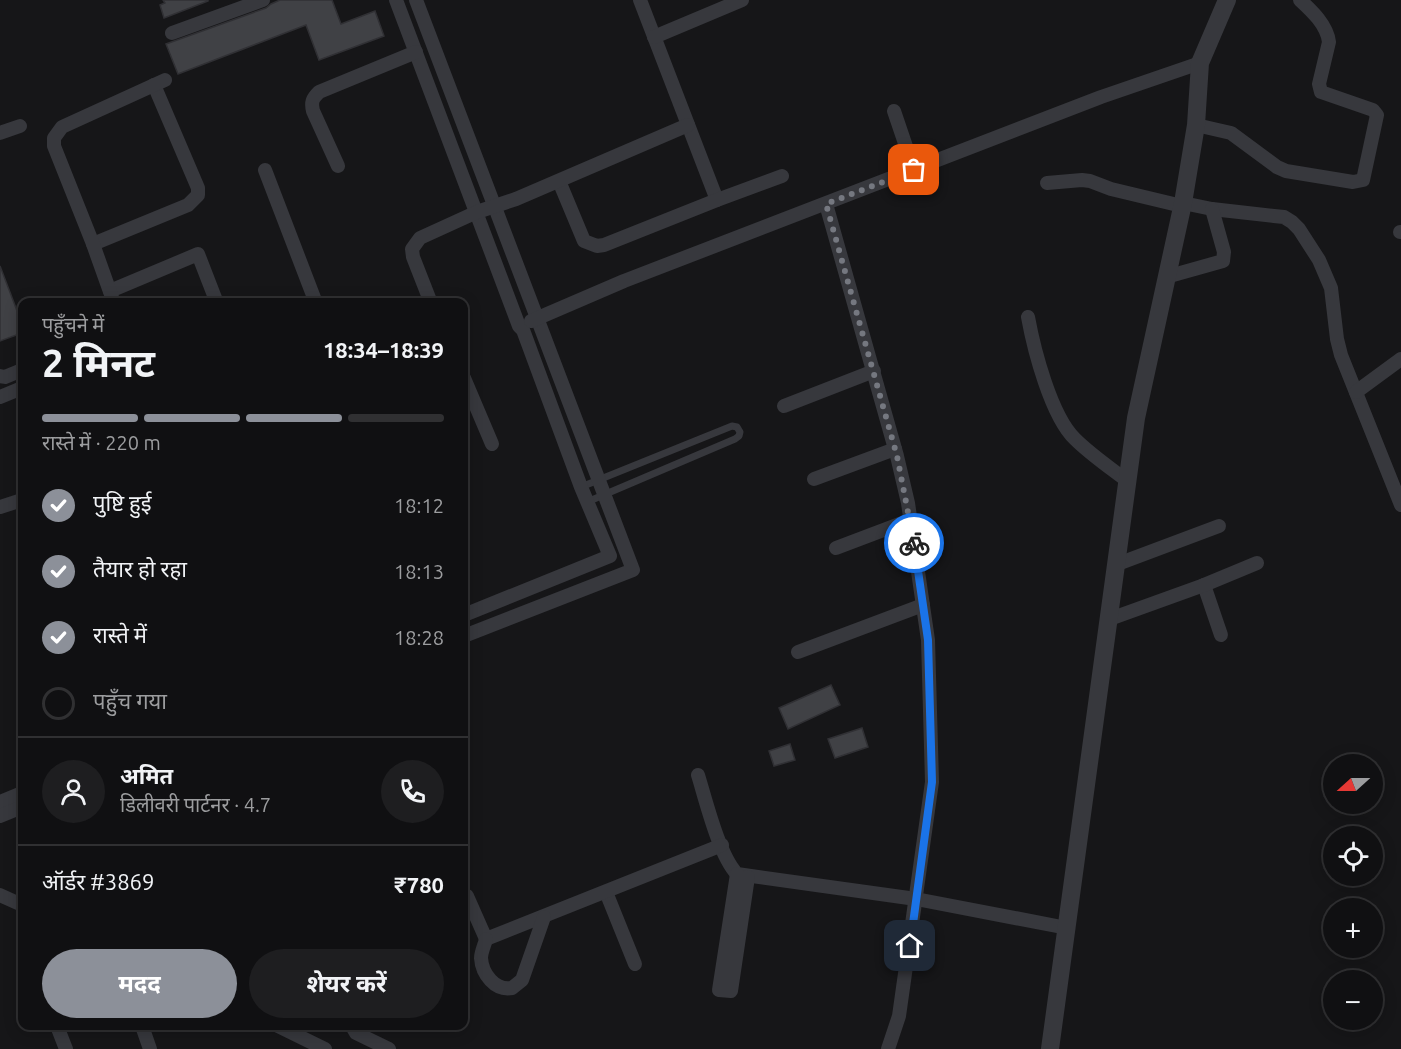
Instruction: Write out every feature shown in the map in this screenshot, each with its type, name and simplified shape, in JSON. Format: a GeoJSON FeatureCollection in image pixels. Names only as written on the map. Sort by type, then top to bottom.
{"type":"FeatureCollection","features":[{"type":"Feature","properties":{"kind":"street"},"geometry":{"type":"LineString","coordinates":[[172,33],[263,0]]}},
{"type":"Feature","properties":{"kind":"street"},"geometry":{"type":"LineString","coordinates":[[396,0],[519,326],[523,330],[580,487],[610,556],[468,613]]}},
{"type":"Feature","properties":{"kind":"street"},"geometry":{"type":"LineString","coordinates":[[416,0],[633,570],[468,634]]}},
{"type":"Feature","properties":{"kind":"street"},"geometry":{"type":"LineString","coordinates":[[640,0],[717,200]]}},
{"type":"Feature","properties":{"kind":"street"},"geometry":{"type":"LineString","coordinates":[[654,37],[742,0]]}},
{"type":"Feature","properties":{"kind":"street"},"geometry":{"type":"LineString","coordinates":[[1050,1049],[1136,418],[1182,205],[1196,125],[1200,63],[1227,0]]}},
{"type":"Feature","properties":{"kind":"street"},"geometry":{"type":"LineString","coordinates":[[1196,125],[1231,133],[1277,167],[1286,171],[1357,183],[1363,180],[1377,115],[1373,110],[1321,92],[1318,84],[1329,42],[1326,31],[1300,0]]}},
{"type":"Feature","properties":{"kind":"street"},"geometry":{"type":"LineString","coordinates":[[1314,15],[1320,0]]}},
{"type":"Feature","properties":{"kind":"street"},"geometry":{"type":"LineString","coordinates":[[338,166],[313,111],[311,103],[313,98],[319,92],[416,52]]}},
{"type":"Feature","properties":{"kind":"street"},"geometry":{"type":"LineString","coordinates":[[519,326],[624,281],[1101,97],[1200,63]]}},
{"type":"Feature","properties":{"kind":"street"},"geometry":{"type":"LineString","coordinates":[[93,244],[188,205],[198,195],[198,188],[159,83],[62,127],[54,138],[54,146],[112,297],[198,254],[216,298]]}},
{"type":"Feature","properties":{"kind":"street"},"geometry":{"type":"LineString","coordinates":[[894,111],[914,170]]}},
{"type":"Feature","properties":{"kind":"street"},"geometry":{"type":"LineString","coordinates":[[429,298],[414,264],[412,249],[420,238],[688,125]]}},
{"type":"Feature","properties":{"kind":"street"},"geometry":{"type":"LineString","coordinates":[[0,133],[20,126]]}},
{"type":"Feature","properties":{"kind":"street"},"geometry":{"type":"LineString","coordinates":[[265,170],[314,298]]}},
{"type":"Feature","properties":{"kind":"street"},"geometry":{"type":"LineString","coordinates":[[559,181],[584,241],[597,246],[782,176]]}},
{"type":"Feature","properties":{"kind":"street"},"geometry":{"type":"LineString","coordinates":[[1047,183],[1082,180],[1182,205],[1284,218],[1299,229],[1319,260],[1331,288],[1337,339],[1401,505]]}},
{"type":"Feature","properties":{"kind":"street"},"geometry":{"type":"LineString","coordinates":[[826,204],[896,449],[910,520],[928,640],[932,782],[899,1016],[888,1049]]}},
{"type":"Feature","properties":{"kind":"street"},"geometry":{"type":"LineString","coordinates":[[1166,277],[1222,261],[1224,252],[1212,208]]}},
{"type":"Feature","properties":{"kind":"street"},"geometry":{"type":"LineString","coordinates":[[1028,317],[1038,359],[1065,428],[1074,439],[1126,480]]}},
{"type":"Feature","properties":{"kind":"street"},"geometry":{"type":"LineString","coordinates":[[1356,392],[1401,359]]}},
{"type":"Feature","properties":{"kind":"street"},"geometry":{"type":"LineString","coordinates":[[784,406],[874,371]]}},
{"type":"Feature","properties":{"kind":"street"},"geometry":{"type":"LineString","coordinates":[[0,376],[5,377],[18,372]]}},
{"type":"Feature","properties":{"kind":"street"},"geometry":{"type":"LineString","coordinates":[[468,387],[492,444]]}},
{"type":"Feature","properties":{"kind":"street"},"geometry":{"type":"LineString","coordinates":[[0,397],[18,390]]}},
{"type":"Feature","properties":{"kind":"street"},"geometry":{"type":"LineString","coordinates":[[814,479],[896,449]]}},
{"type":"Feature","properties":{"kind":"street"},"geometry":{"type":"LineString","coordinates":[[0,507],[18,501]]}},
{"type":"Feature","properties":{"kind":"street"},"geometry":{"type":"LineString","coordinates":[[836,548],[910,520]]}},
{"type":"Feature","properties":{"kind":"street"},"geometry":{"type":"LineString","coordinates":[[1115,565],[1219,526]]}},
{"type":"Feature","properties":{"kind":"street"},"geometry":{"type":"LineString","coordinates":[[1107,620],[1257,563]]}},
{"type":"Feature","properties":{"kind":"street"},"geometry":{"type":"LineString","coordinates":[[1204,585],[1221,635]]}},
{"type":"Feature","properties":{"kind":"street"},"geometry":{"type":"LineString","coordinates":[[798,652],[923,605]]}},
{"type":"Feature","properties":{"kind":"street"},"geometry":{"type":"LineString","coordinates":[[698,775],[731,868],[742,876],[916,899],[1067,928]]}},
{"type":"Feature","properties":{"kind":"street"},"geometry":{"type":"LineString","coordinates":[[0,802],[18,795]]}},
{"type":"Feature","properties":{"kind":"street"},"geometry":{"type":"LineString","coordinates":[[0,816],[18,809]]}},
{"type":"Feature","properties":{"kind":"street"},"geometry":{"type":"LineString","coordinates":[[486,939],[722,845]]}},
{"type":"Feature","properties":{"kind":"street"},"geometry":{"type":"LineString","coordinates":[[742,876],[730,991],[719,990],[742,876]]}},
{"type":"Feature","properties":{"kind":"street"},"geometry":{"type":"LineString","coordinates":[[606,892],[635,964]]}},
{"type":"Feature","properties":{"kind":"street"},"geometry":{"type":"LineString","coordinates":[[0,895],[18,903]]}},
{"type":"Feature","properties":{"kind":"street"},"geometry":{"type":"LineString","coordinates":[[468,898],[486,939],[481,958],[491,981],[498,987],[512,988],[522,980],[544,917]]}},
{"type":"Feature","properties":{"kind":"street"},"geometry":{"type":"LineString","coordinates":[[59,1030],[66,1049]]}},
{"type":"Feature","properties":{"kind":"street"},"geometry":{"type":"LineString","coordinates":[[143,1030],[150,1049]]}},
{"type":"Feature","properties":{"kind":"street"},"geometry":{"type":"LineString","coordinates":[[286,1030],[325,1049]]}},
{"type":"Feature","properties":{"kind":"street"},"geometry":{"type":"LineString","coordinates":[[354,1030],[356,1033],[389,1049]]}},
{"type":"Feature","properties":{"kind":"lane"},"geometry":{"type":"LineString","coordinates":[[580,487],[732,426],[737,427],[740,432],[735,439],[587,502]]}},
{"type":"Feature","properties":{"kind":"building"},"geometry":{"type":"Polygon","coordinates":[[[163,0],[208,1],[164,18],[160,5],[165,3],[163,0]]]}},
{"type":"Feature","properties":{"kind":"building"},"geometry":{"type":"Polygon","coordinates":[[[280,0],[332,0],[341,24],[375,11],[384,36],[319,60],[306,25],[178,74],[166,44],[266,8],[280,0]]]}},
{"type":"Feature","properties":{"kind":"building"},"geometry":{"type":"Polygon","coordinates":[[[0,266],[18,313],[18,334],[0,341],[0,266]]]}},
{"type":"Feature","properties":{"kind":"building"},"geometry":{"type":"Polygon","coordinates":[[[831,685],[840,705],[788,729],[779,708],[831,685]]]}},
{"type":"Feature","properties":{"kind":"building"},"geometry":{"type":"Polygon","coordinates":[[[862,728],[868,747],[835,758],[828,739],[862,728]]]}},
{"type":"Feature","properties":{"kind":"building"},"geometry":{"type":"Polygon","coordinates":[[[790,744],[795,760],[774,766],[769,751],[790,744]]]}},
{"type":"Feature","properties":{"kind":"way so far"},"geometry":{"type":"LineString","coordinates":[[914,170],[826,204],[888,419],[908,503],[914,543]]}},
{"type":"Feature","properties":{"kind":"route"},"geometry":{"type":"LineString","coordinates":[[910,946],[932,782],[928,640],[914,543]]}}]}
